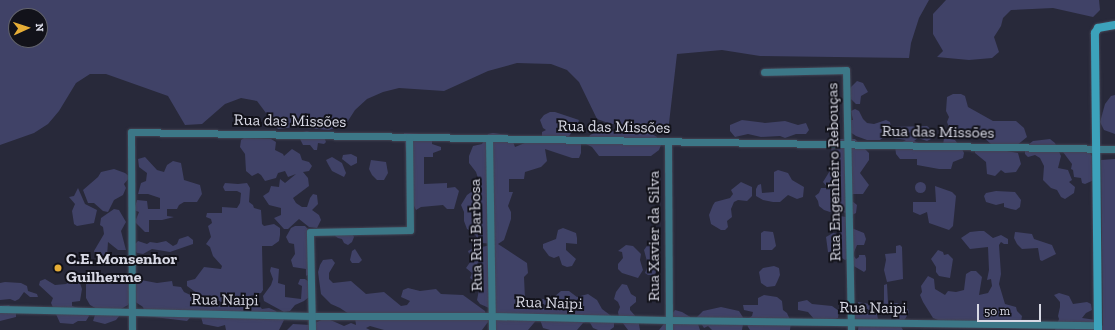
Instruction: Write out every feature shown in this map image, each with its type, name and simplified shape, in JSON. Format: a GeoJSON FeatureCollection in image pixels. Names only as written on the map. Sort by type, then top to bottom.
{"type":"FeatureCollection","features":[{"type":"Feature","properties":{"kind":"street"},"geometry":{"type":"LineString","coordinates":[[1098,328],[1095,33],[1098,28],[1115,25]]}},
{"type":"Feature","properties":{"kind":"street","name":"Rua Engenheiro Rebouças"},"geometry":{"type":"LineString","coordinates":[[764,72],[846,70],[846,144],[851,330]]}},
{"type":"Feature","properties":{"kind":"street","name":"Rua das Missões"},"geometry":{"type":"LineString","coordinates":[[132,313],[131,132],[1115,149]]}},
{"type":"Feature","properties":{"kind":"street"},"geometry":{"type":"LineString","coordinates":[[312,330],[310,232],[410,230],[409,137]]}},
{"type":"Feature","properties":{"kind":"street","name":"Rua Rui Barbosa"},"geometry":{"type":"LineString","coordinates":[[489,139],[492,330]]}},
{"type":"Feature","properties":{"kind":"street","name":"Rua Xavier da Silva"},"geometry":{"type":"LineString","coordinates":[[668,142],[669,330]]}},
{"type":"Feature","properties":{"kind":"street","name":"Rua Naipi"},"geometry":{"type":"LineString","coordinates":[[0,309],[312,316],[491,316],[668,320],[851,321],[1098,328]]}},
{"type":"Feature","properties":{"kind":"street"},"geometry":{"type":"LineString","coordinates":[[132,313],[132,330]]}},
{"type":"Feature","properties":{"kind":"shaded area"},"geometry":{"type":"Polygon","coordinates":[[[0,0],[929,0],[919,18],[911,43],[909,58],[760,56],[722,50],[677,54],[668,132],[642,126],[611,124],[597,119],[579,82],[567,70],[551,64],[517,63],[488,71],[444,91],[399,88],[383,92],[367,99],[355,110],[346,124],[329,130],[295,127],[278,129],[257,101],[241,98],[225,104],[202,124],[185,125],[168,96],[106,74],[90,74],[76,83],[59,111],[48,124],[34,133],[0,145],[0,0]]]}},
{"type":"Feature","properties":{"kind":"shaded area"},"geometry":{"type":"Polygon","coordinates":[[[946,0],[1099,0],[1100,10],[1093,17],[1053,8],[1011,10],[1003,18],[1001,26],[994,37],[999,52],[992,58],[969,60],[937,57],[943,51],[933,34],[933,14],[946,0]]]}},
{"type":"Feature","properties":{"kind":"shaded area"},"geometry":{"type":"Polygon","coordinates":[[[857,81],[863,83],[868,92],[861,96],[860,104],[856,104],[849,97],[848,90],[857,81]]]}},
{"type":"Feature","properties":{"kind":"shaded area"},"geometry":{"type":"Polygon","coordinates":[[[953,94],[961,94],[965,96],[968,107],[993,121],[1016,121],[1024,128],[1027,137],[1016,146],[1001,150],[1018,153],[1021,164],[1016,172],[1005,173],[1001,170],[995,176],[987,174],[986,162],[975,153],[975,149],[993,146],[978,132],[956,132],[950,130],[947,122],[949,117],[946,111],[947,97],[953,94]]]}},
{"type":"Feature","properties":{"kind":"shaded area"},"geometry":{"type":"Polygon","coordinates":[[[1115,95],[1115,134],[1104,130],[1100,122],[1105,104],[1111,96],[1115,95]]]}},
{"type":"Feature","properties":{"kind":"shaded area"},"geometry":{"type":"Polygon","coordinates":[[[855,109],[859,111],[867,123],[874,124],[886,120],[890,122],[891,127],[927,126],[933,131],[935,137],[927,141],[918,138],[914,141],[921,144],[943,145],[944,138],[955,140],[964,153],[963,158],[953,162],[951,169],[939,169],[917,165],[917,159],[900,159],[896,154],[895,146],[906,140],[893,138],[888,134],[880,140],[867,140],[850,132],[848,120],[853,120],[851,111],[855,109]]]}},
{"type":"Feature","properties":{"kind":"shaded area"},"geometry":{"type":"Polygon","coordinates":[[[550,112],[555,112],[579,120],[577,126],[569,136],[581,144],[581,153],[579,158],[572,158],[545,149],[547,161],[541,167],[525,172],[524,179],[509,179],[509,192],[513,192],[508,206],[511,212],[511,219],[504,240],[498,244],[527,263],[528,273],[524,277],[525,299],[538,300],[554,297],[561,291],[569,291],[577,297],[588,294],[597,300],[602,309],[614,318],[614,327],[610,330],[598,330],[593,328],[589,321],[583,323],[577,330],[550,330],[543,328],[539,317],[528,330],[493,330],[489,308],[480,304],[477,300],[480,285],[470,278],[472,273],[466,268],[473,258],[470,256],[468,251],[496,244],[481,243],[473,232],[467,229],[464,221],[464,212],[461,205],[467,195],[477,188],[479,181],[476,172],[469,163],[469,156],[473,146],[482,144],[488,134],[493,133],[507,135],[512,139],[515,147],[532,140],[542,140],[542,132],[546,130],[543,128],[540,120],[544,115],[550,112]]]}},
{"type":"Feature","properties":{"kind":"shaded area"},"geometry":{"type":"Polygon","coordinates":[[[742,120],[765,123],[785,121],[798,125],[806,123],[809,130],[806,134],[796,134],[785,138],[780,136],[761,137],[748,134],[735,137],[730,131],[730,125],[742,120]]]}},
{"type":"Feature","properties":{"kind":"shaded area"},"geometry":{"type":"Polygon","coordinates":[[[602,129],[621,133],[627,129],[637,130],[652,134],[657,137],[657,143],[661,145],[659,150],[651,156],[599,156],[592,147],[586,144],[590,135],[602,129]]]}},
{"type":"Feature","properties":{"kind":"shaded area"},"geometry":{"type":"Polygon","coordinates":[[[307,131],[324,137],[326,142],[324,144],[318,143],[317,150],[314,150],[310,145],[303,145],[299,137],[303,132],[307,131]]]}},
{"type":"Feature","properties":{"kind":"shaded area"},"geometry":{"type":"Polygon","coordinates":[[[404,133],[419,134],[432,139],[432,144],[441,147],[441,150],[433,153],[433,157],[424,157],[424,184],[447,183],[447,188],[455,187],[459,191],[454,209],[447,209],[443,205],[421,207],[416,210],[411,200],[404,133]]]}},
{"type":"Feature","properties":{"kind":"shaded area"},"geometry":{"type":"Polygon","coordinates":[[[244,138],[271,139],[276,142],[275,150],[284,156],[292,149],[300,154],[302,160],[309,162],[312,166],[309,171],[303,172],[308,178],[309,186],[293,198],[296,203],[302,207],[307,207],[313,194],[317,195],[318,204],[312,210],[319,215],[321,220],[317,228],[309,227],[299,219],[288,229],[284,229],[274,218],[281,215],[281,208],[269,205],[263,196],[269,192],[271,186],[279,187],[280,179],[285,183],[296,174],[288,177],[285,171],[278,173],[276,178],[265,181],[258,173],[252,176],[246,171],[245,154],[240,147],[241,140],[244,138]]]}},
{"type":"Feature","properties":{"kind":"shaded area"},"geometry":{"type":"Polygon","coordinates":[[[838,139],[855,139],[869,153],[869,160],[860,173],[869,185],[863,194],[853,194],[850,196],[852,201],[857,205],[856,213],[852,215],[837,210],[830,212],[824,210],[819,206],[815,196],[819,193],[821,188],[828,188],[823,182],[831,169],[834,168],[831,148],[834,147],[838,139]]]}},
{"type":"Feature","properties":{"kind":"shaded area"},"geometry":{"type":"Polygon","coordinates":[[[1050,139],[1055,143],[1061,156],[1058,168],[1068,170],[1072,180],[1069,182],[1075,187],[1074,193],[1065,199],[1061,197],[1057,190],[1051,188],[1043,180],[1044,166],[1040,158],[1035,155],[1028,157],[1025,154],[1025,147],[1033,141],[1050,139]]]}},
{"type":"Feature","properties":{"kind":"shaded area"},"geometry":{"type":"Polygon","coordinates":[[[1065,150],[1084,150],[1090,153],[1093,158],[1094,180],[1085,184],[1082,183],[1081,178],[1074,177],[1073,170],[1071,169],[1072,164],[1063,152],[1065,150]]]}},
{"type":"Feature","properties":{"kind":"shaded area"},"geometry":{"type":"Polygon","coordinates":[[[351,154],[357,157],[357,163],[351,166],[342,159],[343,155],[351,154]]]}},
{"type":"Feature","properties":{"kind":"shaded area"},"geometry":{"type":"Polygon","coordinates":[[[145,157],[157,170],[164,172],[167,165],[173,161],[181,163],[184,180],[200,185],[202,194],[197,202],[184,202],[179,205],[177,209],[167,209],[167,216],[174,217],[162,220],[149,220],[149,232],[145,232],[135,222],[139,212],[134,210],[137,200],[147,201],[148,209],[160,209],[160,198],[148,194],[138,194],[141,183],[146,181],[147,173],[139,167],[138,159],[145,157]]]}},
{"type":"Feature","properties":{"kind":"shaded area"},"geometry":{"type":"Polygon","coordinates":[[[332,157],[342,163],[346,173],[344,177],[332,171],[326,160],[332,157]]]}},
{"type":"Feature","properties":{"kind":"shaded area"},"geometry":{"type":"Polygon","coordinates":[[[1115,159],[1115,330],[1055,330],[1059,319],[1060,302],[1054,295],[1059,293],[1069,296],[1073,304],[1087,302],[1091,304],[1092,310],[1086,313],[1082,318],[1096,320],[1103,326],[1101,160],[1115,159]]]}},
{"type":"Feature","properties":{"kind":"shaded area"},"geometry":{"type":"Polygon","coordinates":[[[371,160],[386,162],[388,173],[384,180],[377,180],[372,175],[369,169],[371,160]]]}},
{"type":"Feature","properties":{"kind":"shaded area"},"geometry":{"type":"Polygon","coordinates":[[[114,169],[125,173],[130,177],[124,184],[126,188],[123,195],[114,200],[108,212],[103,211],[94,203],[88,203],[83,190],[98,177],[101,172],[114,169]]]}},
{"type":"Feature","properties":{"kind":"shaded area"},"geometry":{"type":"Polygon","coordinates":[[[778,170],[788,173],[792,180],[804,187],[803,197],[797,199],[788,195],[780,202],[773,202],[763,200],[756,196],[756,189],[758,185],[761,184],[762,193],[774,192],[774,172],[778,170]]]}},
{"type":"Feature","properties":{"kind":"shaded area"},"geometry":{"type":"Polygon","coordinates":[[[920,181],[924,183],[926,187],[924,191],[920,193],[916,191],[914,187],[916,183],[920,181]]]}},
{"type":"Feature","properties":{"kind":"shaded area"},"geometry":{"type":"Polygon","coordinates":[[[741,182],[752,187],[752,196],[747,201],[738,200],[734,202],[731,209],[732,217],[727,221],[728,227],[725,230],[721,230],[711,224],[709,215],[713,205],[715,202],[730,198],[733,194],[731,190],[741,182]]]}},
{"type":"Feature","properties":{"kind":"shaded area"},"geometry":{"type":"Polygon","coordinates":[[[225,183],[247,183],[250,188],[249,202],[254,208],[261,210],[262,224],[264,226],[274,224],[280,228],[280,235],[279,241],[272,246],[262,246],[263,290],[261,293],[245,297],[232,298],[219,306],[232,301],[247,303],[255,301],[262,309],[269,308],[276,311],[284,320],[279,330],[226,330],[225,325],[218,327],[203,324],[201,317],[196,311],[187,321],[146,316],[143,307],[134,301],[132,297],[128,305],[119,310],[120,315],[116,320],[105,324],[93,321],[97,309],[90,305],[86,298],[86,284],[97,280],[102,276],[115,273],[120,274],[130,287],[141,280],[157,283],[172,281],[173,286],[181,287],[184,292],[197,298],[196,303],[200,302],[201,296],[187,286],[187,281],[195,279],[204,267],[221,269],[222,266],[213,256],[210,247],[206,244],[211,237],[208,226],[212,223],[211,219],[206,217],[207,213],[222,213],[222,207],[237,208],[240,203],[241,193],[237,191],[225,191],[223,187],[225,183]]]}},
{"type":"Feature","properties":{"kind":"shaded area"},"geometry":{"type":"Polygon","coordinates":[[[935,186],[952,192],[956,196],[953,226],[949,230],[929,223],[927,212],[920,215],[913,212],[913,202],[936,202],[935,186]]]}},
{"type":"Feature","properties":{"kind":"shaded area"},"geometry":{"type":"Polygon","coordinates":[[[78,188],[85,204],[97,210],[94,223],[77,226],[74,224],[72,211],[75,204],[69,197],[74,196],[78,188]]]}},
{"type":"Feature","properties":{"kind":"shaded area"},"geometry":{"type":"Polygon","coordinates":[[[996,191],[1015,192],[1021,200],[1020,207],[1016,210],[1004,207],[1004,203],[996,205],[986,202],[984,196],[986,193],[996,191]]]}},
{"type":"Feature","properties":{"kind":"shaded area"},"geometry":{"type":"Polygon","coordinates":[[[114,209],[119,210],[126,222],[121,231],[126,250],[118,250],[108,242],[107,256],[96,259],[94,251],[104,234],[103,227],[100,225],[101,218],[114,209]]]}},
{"type":"Feature","properties":{"kind":"shaded area"},"geometry":{"type":"Polygon","coordinates":[[[840,216],[846,217],[849,227],[864,233],[866,239],[864,245],[857,245],[852,257],[845,260],[833,252],[828,252],[826,237],[833,233],[839,234],[840,227],[838,220],[840,216]]]}},
{"type":"Feature","properties":{"kind":"shaded area"},"geometry":{"type":"Polygon","coordinates":[[[295,226],[305,226],[308,229],[309,274],[306,276],[306,269],[293,267],[291,260],[295,254],[294,244],[289,243],[286,237],[291,228],[295,226]]]}},
{"type":"Feature","properties":{"kind":"shaded area"},"geometry":{"type":"Polygon","coordinates":[[[563,228],[576,233],[577,238],[577,244],[566,243],[566,250],[576,259],[572,266],[567,267],[562,265],[559,256],[554,258],[549,256],[543,248],[543,244],[556,239],[558,230],[563,228]]]}},
{"type":"Feature","properties":{"kind":"shaded area"},"geometry":{"type":"Polygon","coordinates":[[[338,230],[352,233],[354,237],[352,242],[348,245],[344,243],[342,239],[335,236],[338,230]]]}},
{"type":"Feature","properties":{"kind":"shaded area"},"geometry":{"type":"Polygon","coordinates":[[[764,231],[773,232],[776,246],[772,250],[761,250],[761,233],[764,231]]]}},
{"type":"Feature","properties":{"kind":"shaded area"},"geometry":{"type":"Polygon","coordinates":[[[984,231],[993,238],[1001,235],[1008,239],[1008,244],[1001,242],[999,245],[1001,274],[999,284],[1005,304],[1016,307],[1017,311],[1022,316],[1021,322],[938,320],[933,318],[923,302],[920,295],[922,292],[921,286],[928,276],[934,279],[935,289],[945,295],[948,291],[956,292],[964,290],[966,274],[971,271],[976,271],[982,277],[979,295],[988,293],[992,286],[991,279],[987,280],[989,270],[988,247],[970,249],[961,238],[970,232],[984,231]]]}},
{"type":"Feature","properties":{"kind":"shaded area"},"geometry":{"type":"Polygon","coordinates":[[[1015,232],[1032,234],[1034,239],[1052,245],[1056,254],[1042,261],[1040,260],[1038,248],[1022,249],[1017,244],[1014,238],[1015,232]]]}},
{"type":"Feature","properties":{"kind":"shaded area"},"geometry":{"type":"Polygon","coordinates":[[[188,236],[193,240],[193,244],[170,252],[152,249],[143,254],[137,253],[134,249],[135,244],[138,241],[147,244],[150,242],[157,243],[166,241],[173,246],[177,244],[179,239],[188,236]]]}},
{"type":"Feature","properties":{"kind":"shaded area"},"geometry":{"type":"Polygon","coordinates":[[[657,242],[660,246],[659,270],[657,275],[648,275],[645,273],[648,265],[644,250],[649,243],[657,242]]]}},
{"type":"Feature","properties":{"kind":"shaded area"},"geometry":{"type":"Polygon","coordinates":[[[626,245],[633,246],[641,254],[640,260],[643,270],[638,278],[622,273],[618,269],[618,264],[623,258],[622,252],[618,251],[626,245]]]}},
{"type":"Feature","properties":{"kind":"shaded area"},"geometry":{"type":"Polygon","coordinates":[[[900,245],[902,247],[903,279],[887,282],[884,270],[886,260],[885,254],[896,253],[896,246],[900,245]]]}},
{"type":"Feature","properties":{"kind":"shaded area"},"geometry":{"type":"Polygon","coordinates":[[[355,249],[362,260],[359,263],[352,263],[350,260],[352,251],[355,249]]]}},
{"type":"Feature","properties":{"kind":"shaded area"},"geometry":{"type":"Polygon","coordinates":[[[938,250],[943,252],[944,255],[948,254],[953,259],[950,278],[939,276],[936,272],[936,267],[931,259],[938,250]]]}},
{"type":"Feature","properties":{"kind":"shaded area"},"geometry":{"type":"Polygon","coordinates":[[[859,255],[865,255],[866,258],[866,270],[864,272],[852,265],[852,258],[854,256],[856,259],[859,255]]]}},
{"type":"Feature","properties":{"kind":"shaded area"},"geometry":{"type":"Polygon","coordinates":[[[332,259],[335,263],[329,273],[329,279],[333,283],[351,281],[366,294],[384,292],[401,306],[407,305],[410,301],[401,297],[403,290],[408,288],[420,291],[436,289],[441,294],[463,295],[485,311],[488,322],[482,330],[384,330],[370,326],[366,328],[370,330],[287,330],[293,324],[310,325],[326,318],[344,326],[351,323],[356,325],[355,318],[331,304],[321,294],[318,272],[320,265],[323,260],[332,259]]]}},
{"type":"Feature","properties":{"kind":"shaded area"},"geometry":{"type":"Polygon","coordinates":[[[774,266],[779,268],[780,275],[775,286],[767,287],[761,283],[759,272],[763,268],[774,266]]]}},
{"type":"Feature","properties":{"kind":"shaded area"},"geometry":{"type":"Polygon","coordinates":[[[271,267],[279,269],[278,283],[285,285],[285,297],[301,299],[302,286],[298,284],[300,279],[305,279],[309,282],[309,297],[295,305],[290,311],[284,312],[264,301],[263,296],[271,285],[273,279],[270,271],[271,267]]]}},
{"type":"Feature","properties":{"kind":"shaded area"},"geometry":{"type":"Polygon","coordinates":[[[45,279],[55,285],[66,284],[71,281],[80,283],[82,289],[80,301],[72,302],[72,306],[87,311],[89,316],[86,321],[78,321],[73,324],[60,323],[51,303],[53,298],[39,285],[40,281],[45,279]]]}},
{"type":"Feature","properties":{"kind":"shaded area"},"geometry":{"type":"Polygon","coordinates":[[[0,283],[21,283],[27,286],[28,291],[37,294],[38,297],[30,297],[24,292],[19,299],[15,301],[10,299],[0,300],[0,283]]]}},
{"type":"Feature","properties":{"kind":"shaded area"},"geometry":{"type":"Polygon","coordinates":[[[622,284],[627,285],[631,294],[636,297],[636,302],[630,307],[630,310],[638,319],[640,330],[628,330],[619,318],[618,312],[620,307],[618,302],[614,299],[616,292],[622,284]]]}},
{"type":"Feature","properties":{"kind":"shaded area"},"geometry":{"type":"Polygon","coordinates":[[[887,284],[888,303],[897,303],[908,309],[909,312],[904,321],[897,320],[890,314],[884,304],[884,285],[887,284]]]}},
{"type":"Feature","properties":{"kind":"shaded area"},"geometry":{"type":"Polygon","coordinates":[[[764,295],[777,297],[782,301],[783,310],[787,313],[791,322],[790,330],[750,330],[746,320],[752,316],[753,312],[744,310],[743,305],[758,305],[758,298],[764,295]]]}},
{"type":"Feature","properties":{"kind":"shaded area"},"geometry":{"type":"Polygon","coordinates":[[[807,300],[812,304],[832,306],[839,311],[838,318],[833,320],[814,319],[808,312],[798,310],[798,302],[807,300]]]}},
{"type":"Feature","properties":{"kind":"shaded area"},"geometry":{"type":"Polygon","coordinates":[[[858,302],[869,304],[876,309],[878,319],[899,323],[903,330],[858,330],[859,321],[855,319],[854,315],[858,312],[858,302]]]}},
{"type":"Feature","properties":{"kind":"shaded area"},"geometry":{"type":"Polygon","coordinates":[[[9,305],[16,312],[16,317],[0,321],[0,306],[9,305]]]}},
{"type":"Feature","properties":{"kind":"shaded area"},"geometry":{"type":"Polygon","coordinates":[[[721,307],[739,311],[744,319],[742,330],[712,330],[708,326],[704,328],[697,317],[703,311],[721,307]]]}},
{"type":"Feature","properties":{"kind":"shaded area"},"geometry":{"type":"Polygon","coordinates":[[[675,310],[682,312],[697,321],[700,330],[659,330],[675,310]]]}},
{"type":"Feature","properties":{"kind":"place","name":"C.E. Monsenhor Guilherme"},"geometry":{"type":"Point","coordinates":[58,268]}}]}
